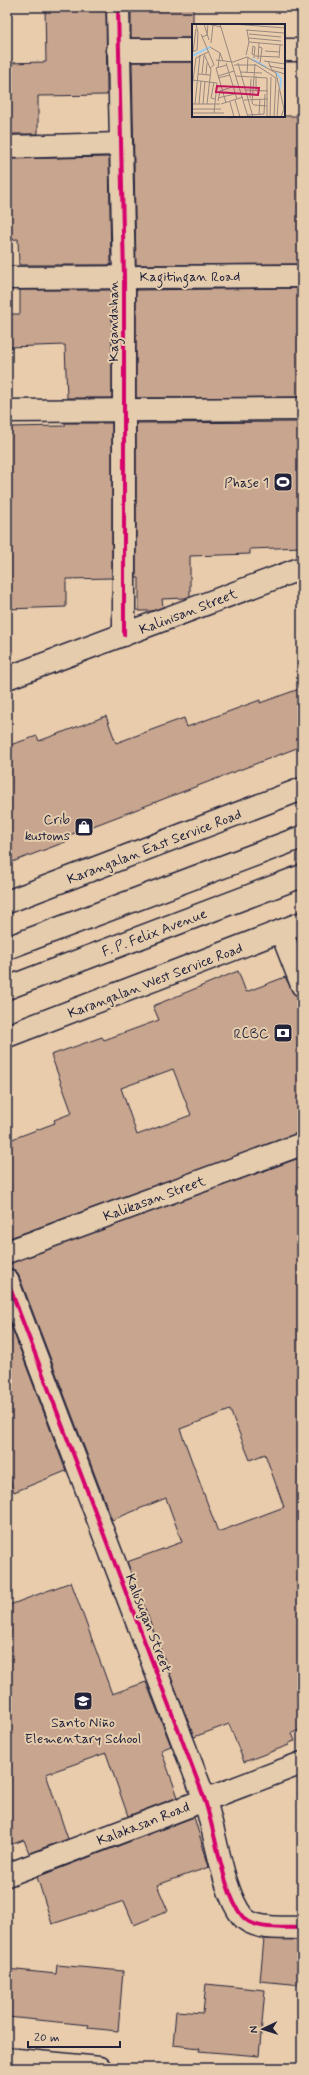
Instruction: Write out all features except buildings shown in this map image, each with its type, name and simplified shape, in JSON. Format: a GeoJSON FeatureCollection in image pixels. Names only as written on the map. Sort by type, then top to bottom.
{"type":"FeatureCollection","features":[{"type":"Feature","properties":{"kind":"street","name":"Kagandahan"},"geometry":{"type":"LineString","coordinates":[[118,7],[124,277],[124,635]]}},
{"type":"Feature","properties":{"kind":"street"},"geometry":{"type":"LineString","coordinates":[[118,50],[192,50]]}},
{"type":"Feature","properties":{"kind":"street"},"geometry":{"type":"LineString","coordinates":[[285,50],[302,50]]}},
{"type":"Feature","properties":{"kind":"street"},"geometry":{"type":"LineString","coordinates":[[7,146],[121,144]]}},
{"type":"Feature","properties":{"kind":"street","name":"Kagitingan Road"},"geometry":{"type":"LineString","coordinates":[[7,278],[302,276]]}},
{"type":"Feature","properties":{"kind":"street"},"geometry":{"type":"LineString","coordinates":[[7,411],[302,409]]}},
{"type":"Feature","properties":{"kind":"street","name":"Kalinisan Street"},"geometry":{"type":"LineString","coordinates":[[7,678],[302,568]]}},
{"type":"Feature","properties":{"kind":"street","name":"Karangalan East Service Road"},"geometry":{"type":"LineString","coordinates":[[7,902],[302,789]]}},
{"type":"Feature","properties":{"kind":"street"},"geometry":{"type":"LineString","coordinates":[[7,948],[302,837]]}},
{"type":"Feature","properties":{"kind":"street","name":"F. P. Felix Avenue"},"geometry":{"type":"LineString","coordinates":[[7,988],[302,876]]}},
{"type":"Feature","properties":{"kind":"street","name":"Karangalan West Service Road"},"geometry":{"type":"LineString","coordinates":[[7,1036],[302,923]]}},
{"type":"Feature","properties":{"kind":"street"},"geometry":{"type":"LineString","coordinates":[[281,931],[302,985]]}},
{"type":"Feature","properties":{"kind":"street","name":"Kalikasan Street"},"geometry":{"type":"LineString","coordinates":[[7,1252],[302,1144]]}},
{"type":"Feature","properties":{"kind":"street","name":"Kalusugan Street"},"geometry":{"type":"LineString","coordinates":[[7,1280],[205,1800],[229,1890],[237,1908],[243,1917],[260,1926],[302,1928]]}},
{"type":"Feature","properties":{"kind":"street","name":"Kalakasan Road"},"geometry":{"type":"LineString","coordinates":[[7,1875],[302,1763]]}},
{"type":"Feature","properties":{"kind":"street"},"geometry":{"type":"LineString","coordinates":[[7,2058],[100,2068]]}},
{"type":"Feature","properties":{"kind":"cycle path"},"geometry":{"type":"LineString","coordinates":[[118,7],[124,277],[124,635]]}},
{"type":"Feature","properties":{"kind":"cycle path"},"geometry":{"type":"LineString","coordinates":[[7,1280],[203,1795],[224,1875],[235,1905],[242,1916],[247,1921],[254,1924],[270,1927],[302,1928]]}},
{"type":"Feature","properties":{"kind":"place","name":"Phase 1"},"geometry":{"type":"Point","coordinates":[283,482]}},
{"type":"Feature","properties":{"kind":"place","name":"Crib kustoms"},"geometry":{"type":"Point","coordinates":[84,827]}},
{"type":"Feature","properties":{"kind":"place","name":"RCBC"},"geometry":{"type":"Point","coordinates":[283,1033]}},
{"type":"Feature","properties":{"kind":"place","name":"Santo Niño Elementary School"},"geometry":{"type":"Point","coordinates":[83,1701]}}]}
